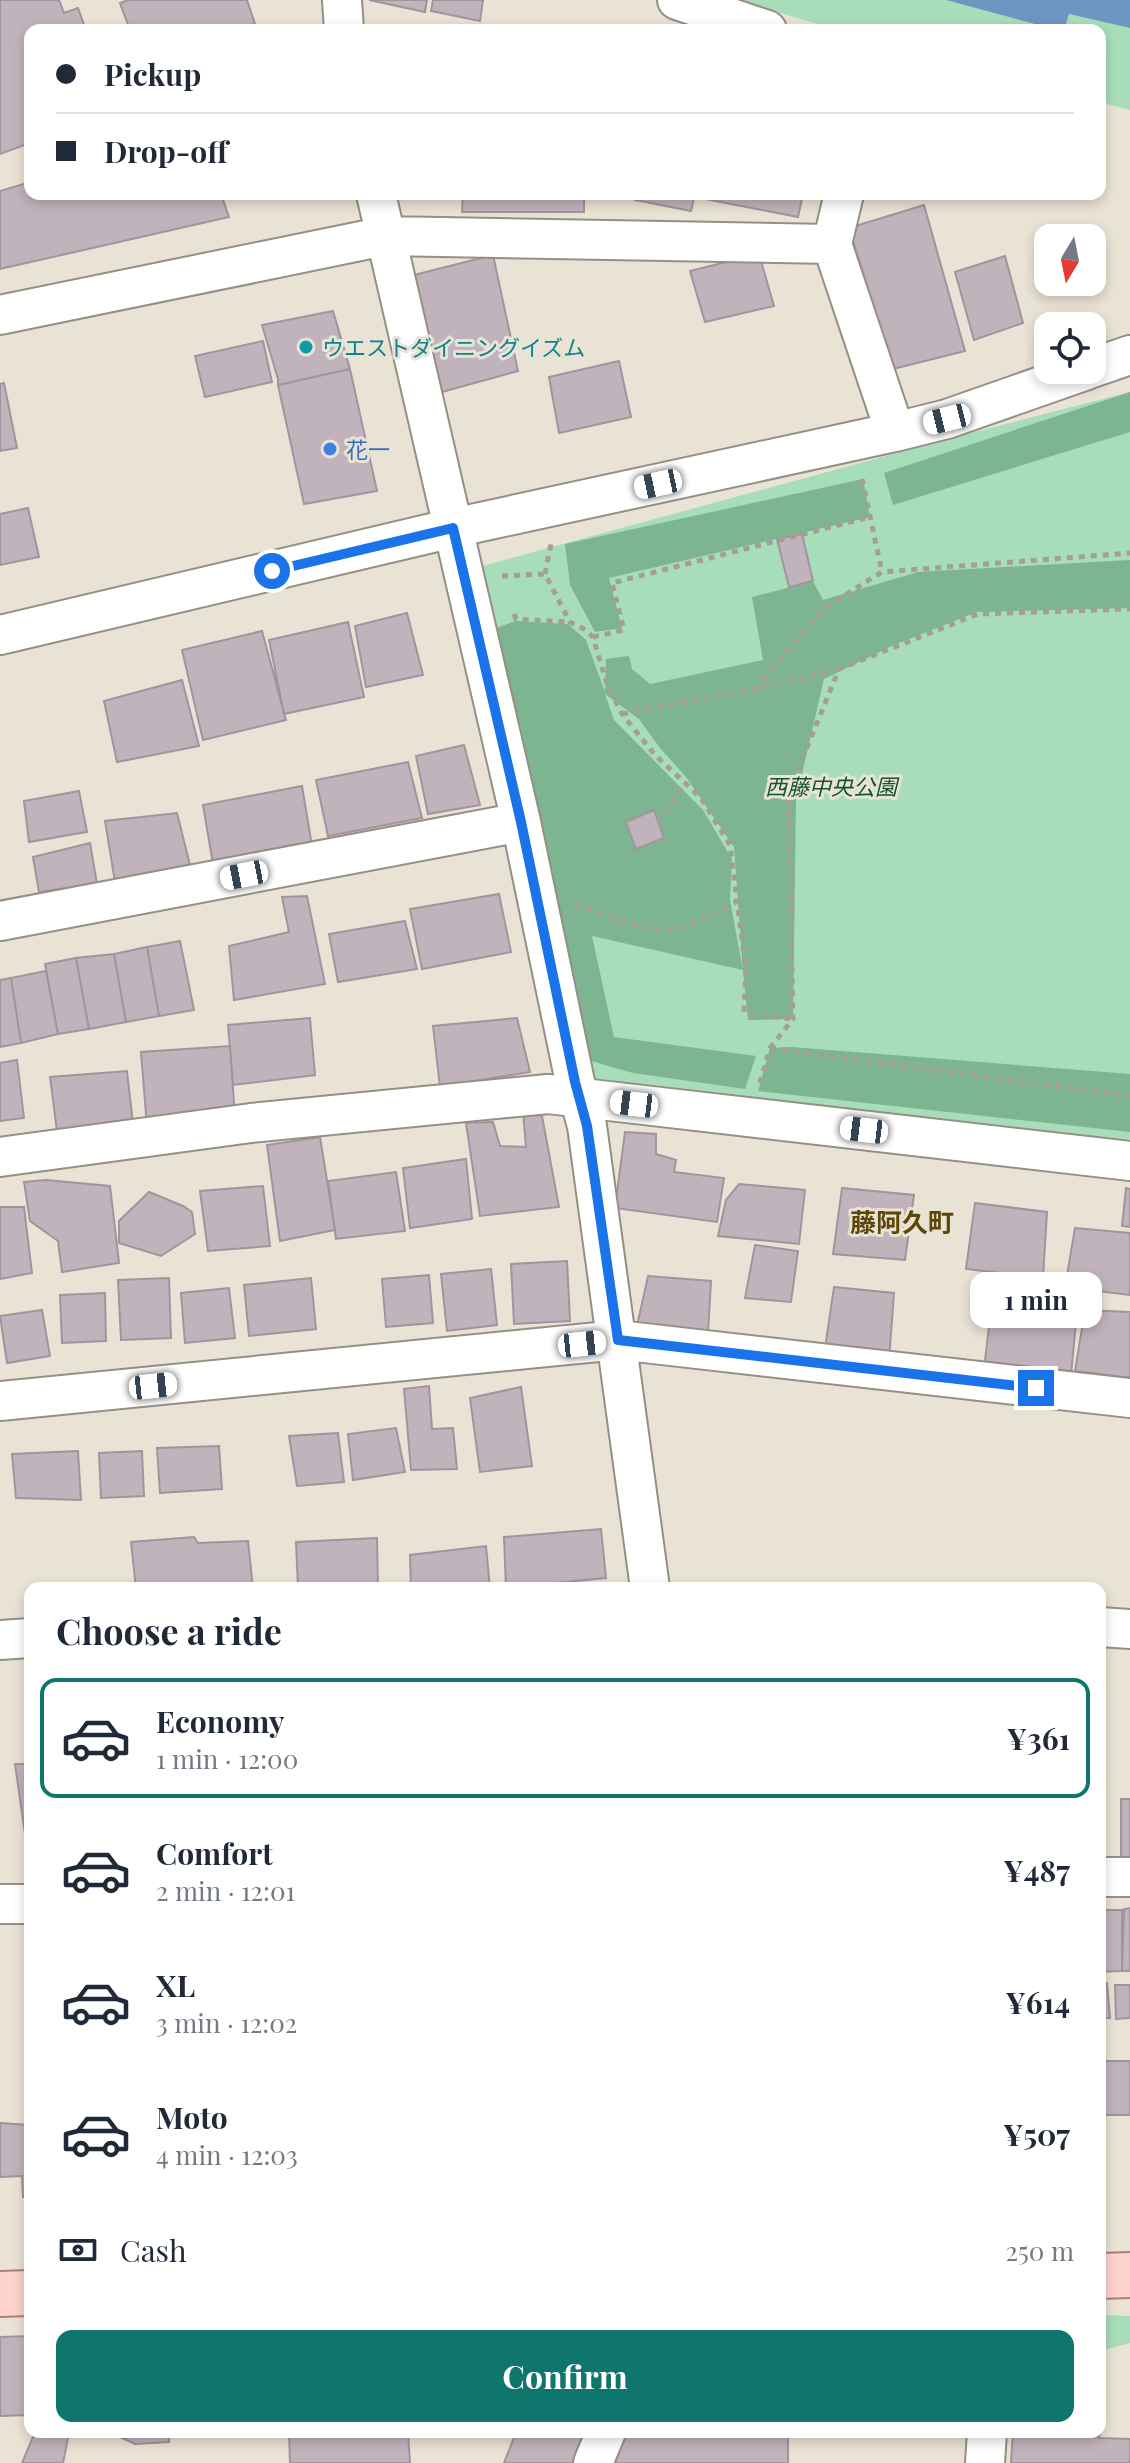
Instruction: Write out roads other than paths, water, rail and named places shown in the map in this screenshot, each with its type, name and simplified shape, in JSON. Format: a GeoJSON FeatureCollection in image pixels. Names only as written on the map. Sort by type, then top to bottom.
{"type":"FeatureCollection","features":[{"type":"Feature","properties":{"kind":"main road"},"geometry":{"type":"LineString","coordinates":[[1106,2276],[1130,2275]]}},
{"type":"Feature","properties":{"kind":"main road"},"geometry":{"type":"LineString","coordinates":[[0,2294],[24,2293]]}},
{"type":"Feature","properties":{"kind":"street"},"geometry":{"type":"LineString","coordinates":[[342,0],[344,24]]}},
{"type":"Feature","properties":{"kind":"street"},"geometry":{"type":"LineString","coordinates":[[677,0],[749,24]]}},
{"type":"Feature","properties":{"kind":"street"},"geometry":{"type":"LineString","coordinates":[[377,200],[467,525],[521,822],[578,1098],[587,1126],[649,1582]]}},
{"type":"Feature","properties":{"kind":"street"},"geometry":{"type":"LineString","coordinates":[[843,200],[832,244],[895,432]]}},
{"type":"Feature","properties":{"kind":"street"},"geometry":{"type":"LineString","coordinates":[[0,315],[385,236],[832,244]]}},
{"type":"Feature","properties":{"kind":"street"},"geometry":{"type":"LineString","coordinates":[[1106,363],[1130,355]]}},
{"type":"Feature","properties":{"kind":"street"},"geometry":{"type":"LineString","coordinates":[[0,635],[467,525],[895,432],[947,419],[1047,384]]}},
{"type":"Feature","properties":{"kind":"street"},"geometry":{"type":"LineString","coordinates":[[0,921],[521,822]]}},
{"type":"Feature","properties":{"kind":"street"},"geometry":{"type":"LineString","coordinates":[[0,1157],[251,1123],[548,1094],[1130,1161]]}},
{"type":"Feature","properties":{"kind":"street"},"geometry":{"type":"LineString","coordinates":[[0,1401],[618,1340],[1130,1398]]}},
{"type":"Feature","properties":{"kind":"street"},"geometry":{"type":"LineString","coordinates":[[1106,1627],[1130,1629]]}},
{"type":"Feature","properties":{"kind":"street"},"geometry":{"type":"LineString","coordinates":[[0,1640],[24,1638]]}},
{"type":"Feature","properties":{"kind":"street"},"geometry":{"type":"LineString","coordinates":[[1106,1877],[1130,1877]]}},
{"type":"Feature","properties":{"kind":"street"},"geometry":{"type":"LineString","coordinates":[[0,1904],[24,1904]]}},
{"type":"Feature","properties":{"kind":"street"},"geometry":{"type":"LineString","coordinates":[[593,2463],[603,2438]]}},
{"type":"Feature","properties":{"kind":"street"},"geometry":{"type":"LineString","coordinates":[[985,2463],[987,2438]]}},
{"type":"Feature","properties":{"kind":"water"},"geometry":{"type":"Polygon","coordinates":[[[946,0],[1130,0],[1130,28],[1069,14],[1066,24],[1035,24],[946,0]]]}},
{"type":"Feature","properties":{"kind":"place","name":"ウエストダイニングイズム"},"geometry":{"type":"Point","coordinates":[306,347]}},
{"type":"Feature","properties":{"kind":"place","name":"花一"},"geometry":{"type":"Point","coordinates":[330,449]}},
{"type":"Feature","properties":{"kind":"district","name":"藤阿久町"},"geometry":{"type":"Point","coordinates":[902,1221]}},
{"type":"Feature","properties":{"kind":"park label","name":"西藤中央公園"},"geometry":{"type":"Point","coordinates":[831,786]}}]}
